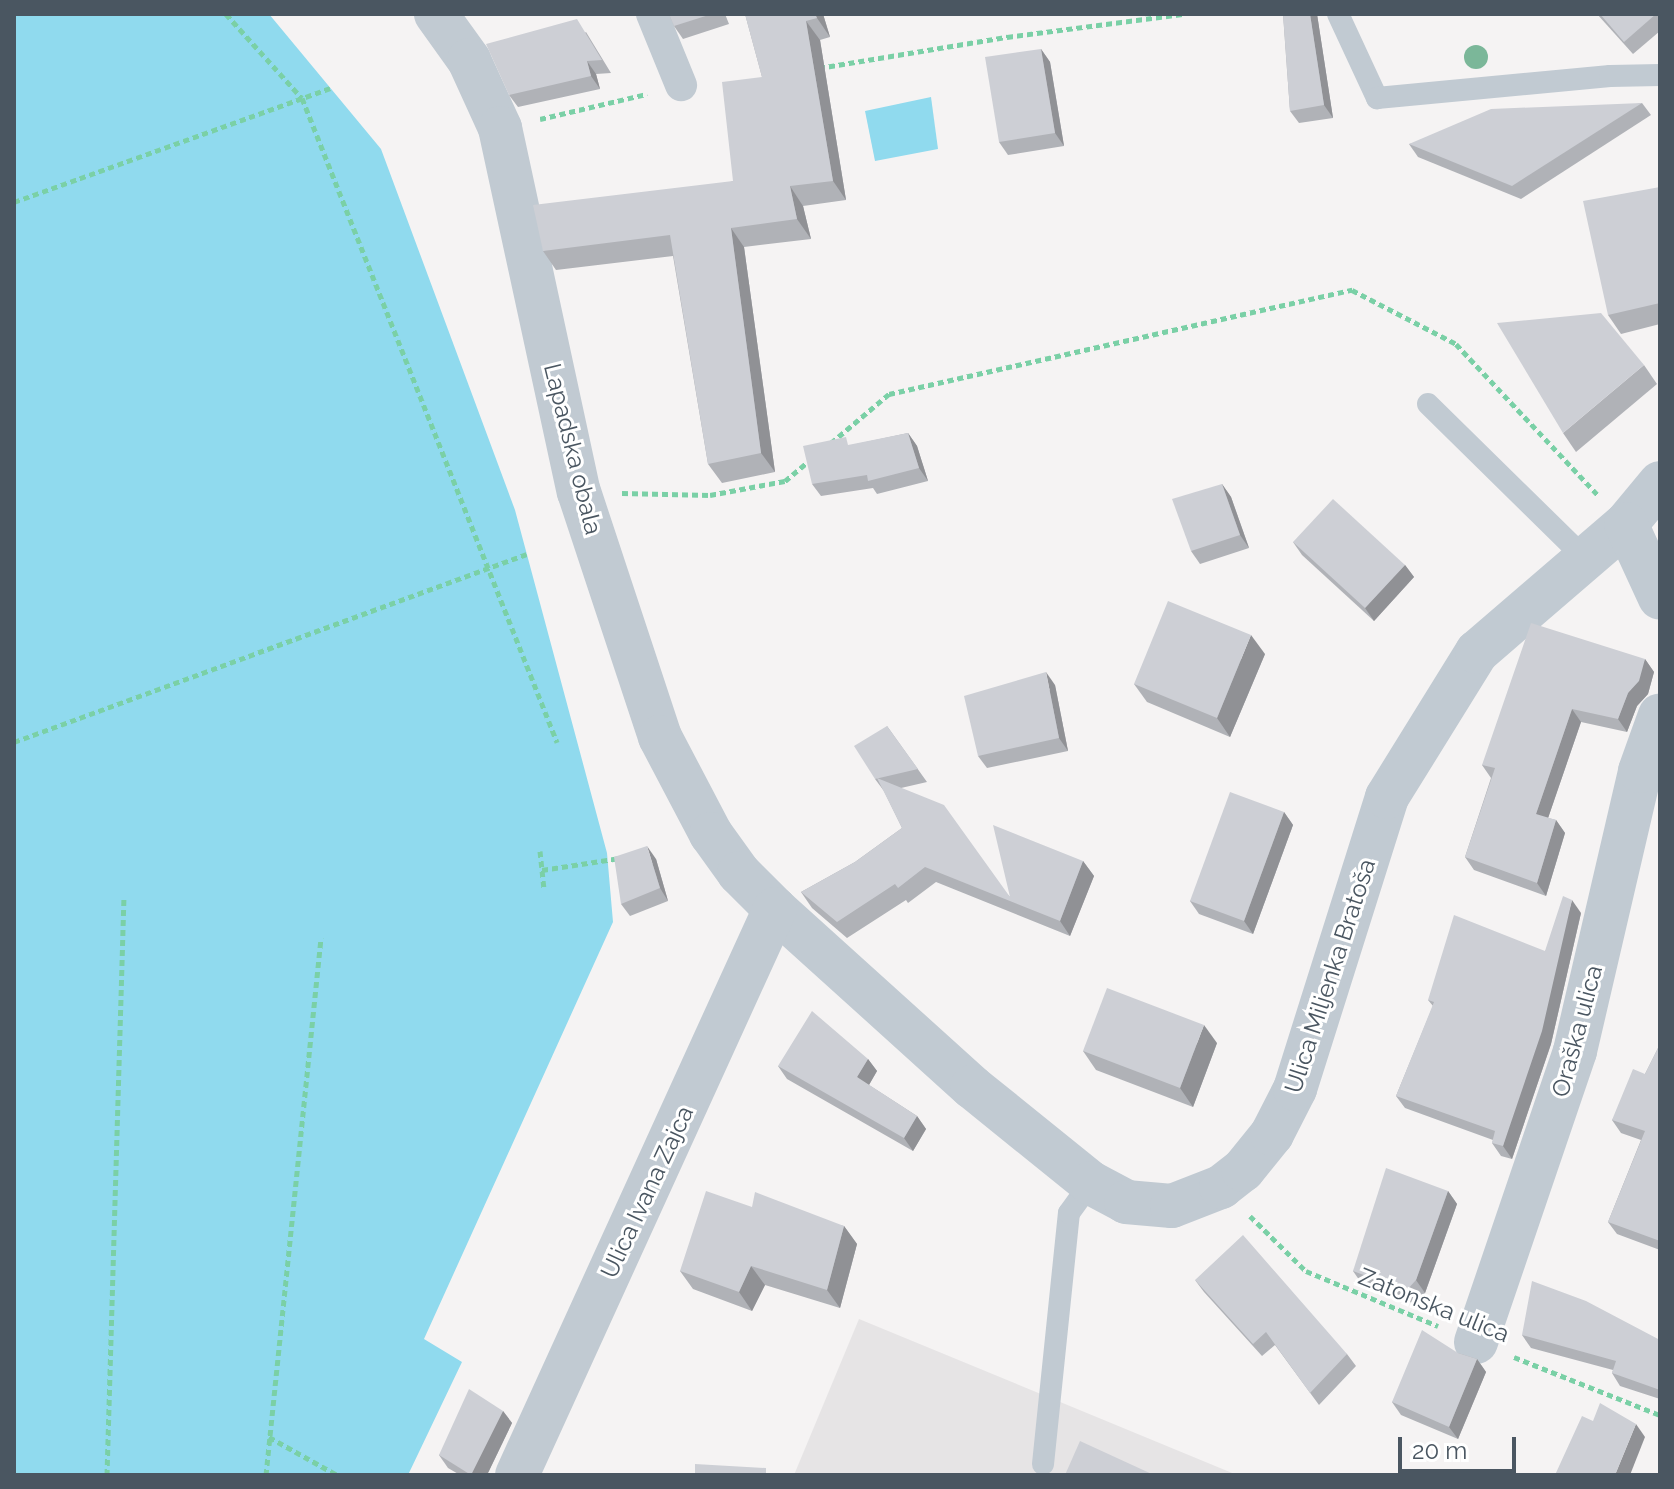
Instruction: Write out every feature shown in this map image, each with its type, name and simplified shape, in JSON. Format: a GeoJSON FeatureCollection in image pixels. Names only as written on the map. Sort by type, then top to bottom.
{"type":"FeatureCollection","features":[{"type":"Feature","properties":{"kind":"street","name":"Lapadska obala"},"geometry":{"type":"LineString","coordinates":[[436,14],[469,60],[500,128],[579,492],[660,737],[711,834],[739,873],[775,909]]}},
{"type":"Feature","properties":{"kind":"street"},"geometry":{"type":"LineString","coordinates":[[652,14],[681,85]]}},
{"type":"Feature","properties":{"kind":"street","name":"Ulica Miljenka Bratoša"},"geometry":{"type":"LineString","coordinates":[[775,909],[972,1087],[1091,1183],[1126,1202],[1172,1206],[1221,1187],[1243,1170],[1272,1134],[1295,1089],[1387,797],[1477,652],[1626,524],[1660,483]]}},
{"type":"Feature","properties":{"kind":"street"},"geometry":{"type":"LineString","coordinates":[[1626,524],[1660,598]]}},
{"type":"Feature","properties":{"kind":"street","name":"Oraška ulica"},"geometry":{"type":"LineString","coordinates":[[1476,1342],[1575,1051],[1640,771],[1660,715]]}},
{"type":"Feature","properties":{"kind":"street","name":"Ulica Ivana Zajca"},"geometry":{"type":"LineString","coordinates":[[517,1475],[775,909]]}},
{"type":"Feature","properties":{"kind":"lane"},"geometry":{"type":"LineString","coordinates":[[1338,14],[1377,98],[1610,76],[1660,75]]}},
{"type":"Feature","properties":{"kind":"lane"},"geometry":{"type":"LineString","coordinates":[[1428,404],[1586,559]]}},
{"type":"Feature","properties":{"kind":"lane"},"geometry":{"type":"LineString","coordinates":[[1043,1464],[1069,1213],[1091,1183]]}},
{"type":"Feature","properties":{"kind":"path"},"geometry":{"type":"LineString","coordinates":[[226,14],[302,98],[557,742]]}},
{"type":"Feature","properties":{"kind":"path"},"geometry":{"type":"LineString","coordinates":[[803,70],[1007,37],[1182,14]]}},
{"type":"Feature","properties":{"kind":"path"},"geometry":{"type":"LineString","coordinates":[[500,128],[681,85]]}},
{"type":"Feature","properties":{"kind":"path"},"geometry":{"type":"LineString","coordinates":[[14,202],[330,88]]}},
{"type":"Feature","properties":{"kind":"path"},"geometry":{"type":"LineString","coordinates":[[579,492],[710,495],[785,481],[889,394],[1352,290],[1456,344],[1626,524]]}},
{"type":"Feature","properties":{"kind":"path"},"geometry":{"type":"LineString","coordinates":[[14,742],[527,554]]}},
{"type":"Feature","properties":{"kind":"path"},"geometry":{"type":"LineString","coordinates":[[540,851],[544,889]]}},
{"type":"Feature","properties":{"kind":"path"},"geometry":{"type":"LineString","coordinates":[[542,870],[625,857]]}},
{"type":"Feature","properties":{"kind":"path"},"geometry":{"type":"LineString","coordinates":[[107,1475],[124,896]]}},
{"type":"Feature","properties":{"kind":"path"},"geometry":{"type":"LineString","coordinates":[[266,1475],[321,938]]}},
{"type":"Feature","properties":{"kind":"path","name":"Zatonska ulica"},"geometry":{"type":"LineString","coordinates":[[1221,1187],[1306,1271],[1660,1415]]}},
{"type":"Feature","properties":{"kind":"path"},"geometry":{"type":"LineString","coordinates":[[269,1437],[337,1475]]}},
{"type":"Feature","properties":{"kind":"shaded area"},"geometry":{"type":"Polygon","coordinates":[[[859,1319],[1237,1475],[794,1475],[859,1319]]]}},
{"type":"Feature","properties":{"kind":"water"},"geometry":{"type":"Polygon","coordinates":[[[14,14],[269,14],[381,149],[515,510],[607,853],[613,922],[424,1339],[462,1362],[408,1475],[14,1475],[14,14]]]}},
{"type":"Feature","properties":{"kind":"water"},"geometry":{"type":"Polygon","coordinates":[[[931,97],[938,149],[875,161],[865,111],[931,97]]]}},
{"type":"Feature","properties":{"kind":"building"},"geometry":{"type":"Polygon","coordinates":[[[669,14],[712,14],[674,26],[669,14]]]}},
{"type":"Feature","properties":{"kind":"building"},"geometry":{"type":"Polygon","coordinates":[[[745,14],[815,14],[817,18],[806,21],[833,181],[790,186],[797,219],[731,228],[761,453],[708,464],[670,235],[543,251],[533,205],[733,181],[722,82],[762,77],[745,14]]]}},
{"type":"Feature","properties":{"kind":"building"},"geometry":{"type":"Polygon","coordinates":[[[1283,14],[1310,14],[1324,105],[1290,111],[1283,14]]]}},
{"type":"Feature","properties":{"kind":"building"},"geometry":{"type":"Polygon","coordinates":[[[1600,14],[1656,14],[1624,42],[1600,14]]]}},
{"type":"Feature","properties":{"kind":"building"},"geometry":{"type":"Polygon","coordinates":[[[577,19],[602,60],[587,61],[591,76],[509,95],[486,44],[577,19]]]}},
{"type":"Feature","properties":{"kind":"building"},"geometry":{"type":"Polygon","coordinates":[[[1041,49],[1055,133],[999,142],[985,57],[1041,49]]]}},
{"type":"Feature","properties":{"kind":"building"},"geometry":{"type":"Polygon","coordinates":[[[1642,103],[1512,186],[1409,144],[1491,109],[1642,103]]]}},
{"type":"Feature","properties":{"kind":"building"},"geometry":{"type":"Polygon","coordinates":[[[1660,187],[1660,303],[1608,315],[1583,201],[1660,187]]]}},
{"type":"Feature","properties":{"kind":"building"},"geometry":{"type":"Polygon","coordinates":[[[1601,313],[1644,365],[1563,433],[1497,323],[1601,313]]]}},
{"type":"Feature","properties":{"kind":"building"},"geometry":{"type":"Polygon","coordinates":[[[908,433],[919,468],[868,481],[867,475],[812,484],[803,446],[846,437],[848,445],[908,433]]]}},
{"type":"Feature","properties":{"kind":"building"},"geometry":{"type":"Polygon","coordinates":[[[1222,484],[1240,535],[1191,551],[1172,499],[1222,484]]]}},
{"type":"Feature","properties":{"kind":"building"},"geometry":{"type":"Polygon","coordinates":[[[1333,499],[1405,565],[1365,608],[1293,542],[1333,499]]]}},
{"type":"Feature","properties":{"kind":"building"},"geometry":{"type":"Polygon","coordinates":[[[1168,601],[1251,635],[1217,718],[1134,684],[1168,601]]]}},
{"type":"Feature","properties":{"kind":"building"},"geometry":{"type":"Polygon","coordinates":[[[1531,623],[1645,659],[1639,681],[1628,693],[1618,719],[1572,709],[1536,814],[1556,820],[1537,883],[1465,857],[1495,768],[1482,765],[1531,623]]]}},
{"type":"Feature","properties":{"kind":"building"},"geometry":{"type":"Polygon","coordinates":[[[1046,672],[1059,738],[978,756],[964,696],[1046,672]]]}},
{"type":"Feature","properties":{"kind":"building"},"geometry":{"type":"Polygon","coordinates":[[[887,726],[918,769],[875,779],[854,746],[887,726]]]}},
{"type":"Feature","properties":{"kind":"building"},"geometry":{"type":"Polygon","coordinates":[[[877,778],[944,805],[1010,897],[993,825],[1083,861],[1060,921],[925,867],[898,888],[895,884],[837,922],[801,892],[855,862],[902,828],[877,778]]]}},
{"type":"Feature","properties":{"kind":"building"},"geometry":{"type":"Polygon","coordinates":[[[1230,792],[1284,812],[1244,921],[1190,901],[1230,792]]]}},
{"type":"Feature","properties":{"kind":"building"},"geometry":{"type":"Polygon","coordinates":[[[647,846],[660,888],[621,904],[614,857],[647,846]]]}},
{"type":"Feature","properties":{"kind":"building"},"geometry":{"type":"Polygon","coordinates":[[[1563,896],[1572,900],[1542,1031],[1503,1146],[1492,1143],[1495,1131],[1396,1096],[1434,1002],[1428,1000],[1454,915],[1545,951],[1563,896]]]}},
{"type":"Feature","properties":{"kind":"building"},"geometry":{"type":"Polygon","coordinates":[[[1107,988],[1204,1025],[1180,1088],[1083,1051],[1107,988]]]}},
{"type":"Feature","properties":{"kind":"building"},"geometry":{"type":"Polygon","coordinates":[[[812,1011],[868,1059],[857,1077],[917,1116],[904,1138],[778,1066],[812,1011]]]}},
{"type":"Feature","properties":{"kind":"building"},"geometry":{"type":"Polygon","coordinates":[[[1660,1044],[1660,1241],[1608,1222],[1645,1131],[1612,1120],[1633,1069],[1645,1074],[1660,1044]]]}},
{"type":"Feature","properties":{"kind":"building"},"geometry":{"type":"Polygon","coordinates":[[[1386,1168],[1448,1191],[1416,1280],[1406,1291],[1353,1271],[1386,1168]]]}},
{"type":"Feature","properties":{"kind":"building"},"geometry":{"type":"Polygon","coordinates":[[[706,1191],[752,1207],[755,1192],[844,1226],[827,1290],[751,1266],[739,1292],[680,1271],[706,1191]]]}},
{"type":"Feature","properties":{"kind":"building"},"geometry":{"type":"Polygon","coordinates":[[[1243,1235],[1347,1354],[1310,1393],[1266,1332],[1253,1344],[1195,1280],[1243,1235]]]}},
{"type":"Feature","properties":{"kind":"building"},"geometry":{"type":"Polygon","coordinates":[[[1532,1281],[1586,1301],[1660,1340],[1660,1390],[1612,1373],[1616,1361],[1522,1335],[1532,1281]]]}},
{"type":"Feature","properties":{"kind":"building"},"geometry":{"type":"Polygon","coordinates":[[[1422,1330],[1458,1353],[1477,1359],[1449,1427],[1392,1402],[1422,1330]]]}},
{"type":"Feature","properties":{"kind":"building"},"geometry":{"type":"Polygon","coordinates":[[[469,1389],[503,1411],[471,1475],[439,1455],[469,1389]]]}},
{"type":"Feature","properties":{"kind":"building"},"geometry":{"type":"Polygon","coordinates":[[[1600,1403],[1636,1424],[1615,1475],[1555,1475],[1582,1416],[1593,1421],[1600,1403]]]}},
{"type":"Feature","properties":{"kind":"building"},"geometry":{"type":"Polygon","coordinates":[[[1080,1441],[1154,1475],[1065,1475],[1080,1441]]]}},
{"type":"Feature","properties":{"kind":"building"},"geometry":{"type":"Polygon","coordinates":[[[695,1464],[766,1468],[766,1475],[695,1475],[695,1464]]]}}]}
